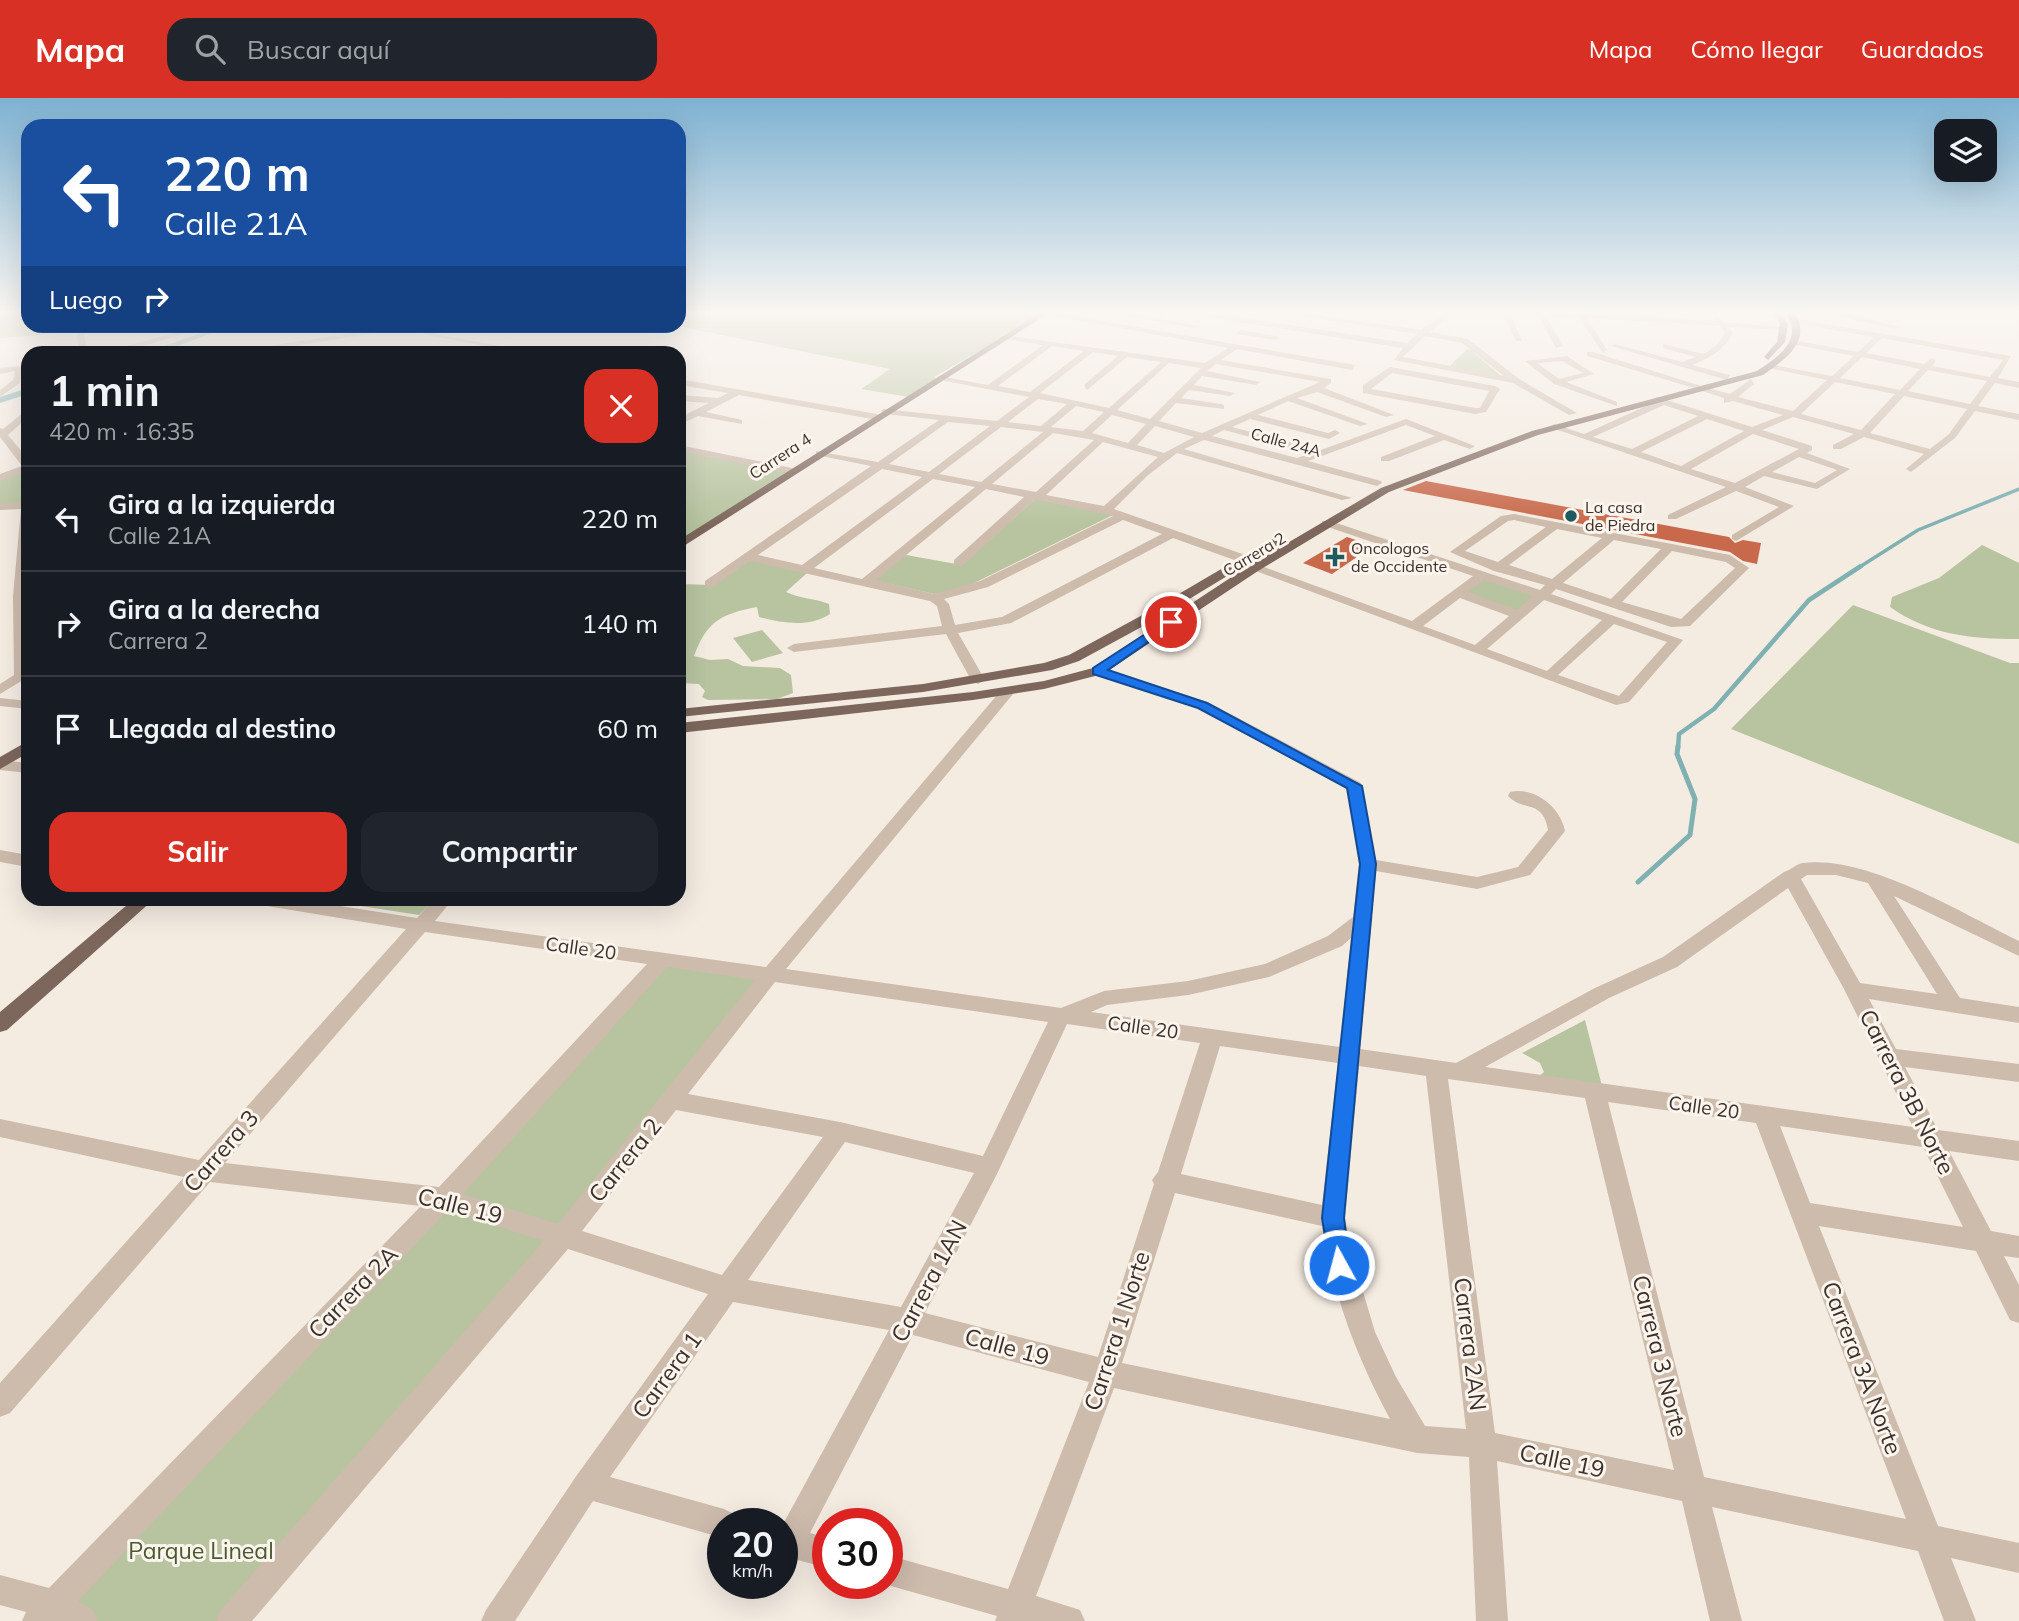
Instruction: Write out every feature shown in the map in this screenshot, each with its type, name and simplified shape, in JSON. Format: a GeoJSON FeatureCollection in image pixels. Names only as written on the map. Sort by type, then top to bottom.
{"type":"FeatureCollection","features":[{"type":"Feature","properties":{"kind":"main road","name":"Carrera 4"},"geometry":{"type":"LineString","coordinates":[[686,537],[931,384]]}},
{"type":"Feature","properties":{"kind":"main road","name":"Carrera 2"},"geometry":{"type":"LineString","coordinates":[[686,727],[1008,691],[1098,671],[1249,563],[1346,498],[1377,483],[1471,446],[1614,404],[1704,388],[1712,384]]}},
{"type":"Feature","properties":{"kind":"main road","name":"Carrera 2"},"geometry":{"type":"LineString","coordinates":[[686,712],[978,680],[1074,658],[1399,484],[1585,413],[1660,401],[1719,384]]}},
{"type":"Feature","properties":{"kind":"main road"},"geometry":{"type":"LineString","coordinates":[[0,764],[21,750]]}},
{"type":"Feature","properties":{"kind":"main road"},"geometry":{"type":"LineString","coordinates":[[0,1024],[138,906]]}},
{"type":"Feature","properties":{"kind":"street"},"geometry":{"type":"LineString","coordinates":[[686,384],[882,414],[1085,433],[1346,498]]}},
{"type":"Feature","properties":{"kind":"street","name":"Calle 24A"},"geometry":{"type":"LineString","coordinates":[[968,384],[1035,395],[1066,392],[1079,403],[1156,419],[1202,435],[1377,483]]}},
{"type":"Feature","properties":{"kind":"street"},"geometry":{"type":"LineString","coordinates":[[990,388],[995,384]]}},
{"type":"Feature","properties":{"kind":"street"},"geometry":{"type":"LineString","coordinates":[[805,569],[998,426],[1049,384]]}},
{"type":"Feature","properties":{"kind":"street"},"geometry":{"type":"LineString","coordinates":[[1091,388],[1095,384]]}},
{"type":"Feature","properties":{"kind":"street"},"geometry":{"type":"LineString","coordinates":[[1085,433],[1141,384]]}},
{"type":"Feature","properties":{"kind":"street"},"geometry":{"type":"LineString","coordinates":[[1132,444],[1190,384]]}},
{"type":"Feature","properties":{"kind":"street"},"geometry":{"type":"LineString","coordinates":[[1106,510],[1170,453],[1202,435],[1223,429],[1264,408],[1324,384]]}},
{"type":"Feature","properties":{"kind":"street"},"geometry":{"type":"LineString","coordinates":[[1448,384],[1414,388],[1438,406],[1483,410],[1494,389]]}},
{"type":"Feature","properties":{"kind":"street"},"geometry":{"type":"LineString","coordinates":[[1438,406],[1456,384]]}},
{"type":"Feature","properties":{"kind":"street"},"geometry":{"type":"LineString","coordinates":[[1464,384],[1494,389],[1515,384]]}},
{"type":"Feature","properties":{"kind":"street"},"geometry":{"type":"LineString","coordinates":[[1522,384],[1585,413]]}},
{"type":"Feature","properties":{"kind":"street"},"geometry":{"type":"LineString","coordinates":[[1560,384],[1614,404]]}},
{"type":"Feature","properties":{"kind":"street"},"geometry":{"type":"LineString","coordinates":[[1691,384],[1935,452]]}},
{"type":"Feature","properties":{"kind":"street"},"geometry":{"type":"LineString","coordinates":[[1722,403],[1736,396],[1749,384]]}},
{"type":"Feature","properties":{"kind":"street"},"geometry":{"type":"LineString","coordinates":[[1683,469],[1751,430],[1798,412],[1829,384]]}},
{"type":"Feature","properties":{"kind":"street"},"geometry":{"type":"LineString","coordinates":[[1855,384],[2019,417]]}},
{"type":"Feature","properties":{"kind":"street"},"geometry":{"type":"LineString","coordinates":[[1837,447],[1865,431],[1910,384]]}},
{"type":"Feature","properties":{"kind":"street"},"geometry":{"type":"LineString","coordinates":[[1911,469],[1935,452],[1975,408],[1991,384]]}},
{"type":"Feature","properties":{"kind":"street"},"geometry":{"type":"LineString","coordinates":[[1187,387],[1230,393]]}},
{"type":"Feature","properties":{"kind":"street"},"geometry":{"type":"LineString","coordinates":[[866,582],[1079,403],[1101,389],[1066,392]]}},
{"type":"Feature","properties":{"kind":"street"},"geometry":{"type":"LineString","coordinates":[[1317,389],[1389,415]]}},
{"type":"Feature","properties":{"kind":"street"},"geometry":{"type":"LineString","coordinates":[[686,418],[736,393]]}},
{"type":"Feature","properties":{"kind":"street"},"geometry":{"type":"LineString","coordinates":[[1288,398],[1363,424]]}},
{"type":"Feature","properties":{"kind":"street"},"geometry":{"type":"LineString","coordinates":[[686,399],[717,401]]}},
{"type":"Feature","properties":{"kind":"street"},"geometry":{"type":"LineString","coordinates":[[1174,400],[1221,407]]}},
{"type":"Feature","properties":{"kind":"street"},"geometry":{"type":"LineString","coordinates":[[1584,437],[1660,401],[1705,412],[1808,448],[1766,473],[1672,517]]}},
{"type":"Feature","properties":{"kind":"street"},"geometry":{"type":"LineString","coordinates":[[1251,416],[1329,436],[1335,433],[1264,408]]}},
{"type":"Feature","properties":{"kind":"street"},"geometry":{"type":"LineString","coordinates":[[686,410],[739,422]]}},
{"type":"Feature","properties":{"kind":"street"},"geometry":{"type":"LineString","coordinates":[[1632,453],[1705,412]]}},
{"type":"Feature","properties":{"kind":"street"},"geometry":{"type":"LineString","coordinates":[[21,417],[1,433],[21,458]]}},
{"type":"Feature","properties":{"kind":"street"},"geometry":{"type":"LineString","coordinates":[[1156,419],[1223,429],[1322,453]]}},
{"type":"Feature","properties":{"kind":"street"},"geometry":{"type":"LineString","coordinates":[[709,584],[945,420]]}},
{"type":"Feature","properties":{"kind":"street"},"geometry":{"type":"LineString","coordinates":[[1297,462],[1406,422],[1471,446]]}},
{"type":"Feature","properties":{"kind":"street"},"geometry":{"type":"LineString","coordinates":[[1554,427],[1788,506],[1736,537]]}},
{"type":"Feature","properties":{"kind":"street"},"geometry":{"type":"LineString","coordinates":[[1385,459],[1444,436]]}},
{"type":"Feature","properties":{"kind":"street"},"geometry":{"type":"LineString","coordinates":[[958,563],[1103,437]]}},
{"type":"Feature","properties":{"kind":"street"},"geometry":{"type":"LineString","coordinates":[[0,452],[13,447]]}},
{"type":"Feature","properties":{"kind":"street"},"geometry":{"type":"LineString","coordinates":[[686,449],[792,471]]}},
{"type":"Feature","properties":{"kind":"street"},"geometry":{"type":"LineString","coordinates":[[820,453],[1106,510],[1610,699],[1624,699],[1676,640],[1612,612],[1553,586],[1460,555],[1456,552],[1457,549],[1509,517],[1730,559],[1743,568],[1685,622],[1676,624],[1612,612],[1542,595],[1326,523]]}},
{"type":"Feature","properties":{"kind":"street"},"geometry":{"type":"LineString","coordinates":[[1766,473],[1817,486],[1845,469],[1800,454]]}},
{"type":"Feature","properties":{"kind":"street"},"geometry":{"type":"LineString","coordinates":[[0,478],[21,470]]}},
{"type":"Feature","properties":{"kind":"street"},"geometry":{"type":"LineString","coordinates":[[0,507],[21,505]]}},
{"type":"Feature","properties":{"kind":"street"},"geometry":{"type":"LineString","coordinates":[[934,598],[984,584],[1122,516]]}},
{"type":"Feature","properties":{"kind":"street"},"geometry":{"type":"LineString","coordinates":[[1498,568],[1555,526]]}},
{"type":"Feature","properties":{"kind":"street"},"geometry":{"type":"LineString","coordinates":[[794,648],[994,623],[1017,615],[1171,534]]}},
{"type":"Feature","properties":{"kind":"street"},"geometry":{"type":"LineString","coordinates":[[1477,650],[1610,537]]}},
{"type":"Feature","properties":{"kind":"street"},"geometry":{"type":"LineString","coordinates":[[1549,676],[1612,612],[1669,548]]}},
{"type":"Feature","properties":{"kind":"street"},"geometry":{"type":"LineString","coordinates":[[749,557],[934,598],[943,604],[950,630],[978,680]]}},
{"type":"Feature","properties":{"kind":"street"},"geometry":{"type":"LineString","coordinates":[[1413,627],[1483,575]]}},
{"type":"Feature","properties":{"kind":"street"},"geometry":{"type":"LineString","coordinates":[[1458,593],[1519,615]]}},
{"type":"Feature","properties":{"kind":"street"},"geometry":{"type":"LineString","coordinates":[[0,599],[21,596]]}},
{"type":"Feature","properties":{"kind":"street"},"geometry":{"type":"LineString","coordinates":[[1098,671],[1203,705],[1354,786],[1368,864],[1333,1218],[1339,1265],[1350,1306],[1369,1355],[1417,1439]]}},
{"type":"Feature","properties":{"kind":"street"},"geometry":{"type":"LineString","coordinates":[[0,690],[21,677]]}},
{"type":"Feature","properties":{"kind":"street","name":"Carrera 2"},"geometry":{"type":"LineString","coordinates":[[232,1621],[564,1235],[771,974],[1008,691]]}},
{"type":"Feature","properties":{"kind":"street"},"geometry":{"type":"LineString","coordinates":[[0,702],[21,704]]}},
{"type":"Feature","properties":{"kind":"street"},"geometry":{"type":"LineString","coordinates":[[0,764],[21,767]]}},
{"type":"Feature","properties":{"kind":"street"},"geometry":{"type":"LineString","coordinates":[[1368,864],[1477,883],[1524,871],[1557,831],[1556,818],[1546,805],[1516,796]]}},
{"type":"Feature","properties":{"kind":"street"},"geometry":{"type":"LineString","coordinates":[[0,856],[21,860]]}},
{"type":"Feature","properties":{"kind":"street"},"geometry":{"type":"LineString","coordinates":[[1447,1071],[1670,962],[1803,869],[1836,869],[1875,879],[2019,949]]}},
{"type":"Feature","properties":{"kind":"street","name":"Carrera 3B Norte"},"geometry":{"type":"LineString","coordinates":[[1790,876],[1854,989],[2019,1311]]}},
{"type":"Feature","properties":{"kind":"street"},"geometry":{"type":"LineString","coordinates":[[1875,879],[1953,1004]]}},
{"type":"Feature","properties":{"kind":"street","name":"Calle 20"},"geometry":{"type":"LineString","coordinates":[[304,906],[420,925],[2019,1151]]}},
{"type":"Feature","properties":{"kind":"street","name":"Carrera 3"},"geometry":{"type":"LineString","coordinates":[[0,1403],[437,906]]}},
{"type":"Feature","properties":{"kind":"street"},"geometry":{"type":"LineString","coordinates":[[1061,1016],[1104,998],[1188,988],[1269,970],[1335,941],[1364,919]]}},
{"type":"Feature","properties":{"kind":"street","name":"Carrera 2A"},"geometry":{"type":"LineString","coordinates":[[45,1613],[444,1198],[663,959]]}},
{"type":"Feature","properties":{"kind":"street"},"geometry":{"type":"LineString","coordinates":[[1854,989],[2019,1015]]}},
{"type":"Feature","properties":{"kind":"street","name":"Carrera 1AN"},"geometry":{"type":"LineString","coordinates":[[798,1520],[909,1321],[989,1167],[1061,1016]]}},
{"type":"Feature","properties":{"kind":"street","name":"Carrera 1 Norte"},"geometry":{"type":"LineString","coordinates":[[1014,1614],[1106,1373],[1164,1180],[1212,1037]]}},
{"type":"Feature","properties":{"kind":"street"},"geometry":{"type":"LineString","coordinates":[[1889,1057],[2019,1073]]}},
{"type":"Feature","properties":{"kind":"street","name":"Carrera 2AN"},"geometry":{"type":"LineString","coordinates":[[1447,1071],[1482,1444],[1492,1621]]}},
{"type":"Feature","properties":{"kind":"street","name":"Carrera 3 Norte"},"geometry":{"type":"LineString","coordinates":[[1594,1091],[1726,1621]]}},
{"type":"Feature","properties":{"kind":"street"},"geometry":{"type":"LineString","coordinates":[[673,1100],[839,1131],[989,1167]]}},
{"type":"Feature","properties":{"kind":"street","name":"Carrera 3A Norte"},"geometry":{"type":"LineString","coordinates":[[1764,1115],[1959,1621]]}},
{"type":"Feature","properties":{"kind":"street","name":"Calle 19"},"geometry":{"type":"LineString","coordinates":[[0,1128],[204,1171],[444,1198],[729,1290],[909,1321],[1106,1373],[1417,1439],[1482,1444],[2019,1558]]}},
{"type":"Feature","properties":{"kind":"street","name":"Carrera 1"},"geometry":{"type":"LineString","coordinates":[[497,1621],[587,1485],[729,1290],[839,1131]]}},
{"type":"Feature","properties":{"kind":"street"},"geometry":{"type":"LineString","coordinates":[[1164,1180],[1333,1218]]}},
{"type":"Feature","properties":{"kind":"street"},"geometry":{"type":"LineString","coordinates":[[1801,1212],[2019,1247]]}},
{"type":"Feature","properties":{"kind":"street"},"geometry":{"type":"LineString","coordinates":[[587,1485],[707,1519]]}},
{"type":"Feature","properties":{"kind":"street"},"geometry":{"type":"LineString","coordinates":[[903,1576],[1014,1614],[1069,1621]]}},
{"type":"Feature","properties":{"kind":"street"},"geometry":{"type":"LineString","coordinates":[[0,1590],[45,1613],[82,1621]]}},
{"type":"Feature","properties":{"kind":"green space"},"geometry":{"type":"Polygon","coordinates":[[[868,384],[929,384],[909,397],[861,389],[868,384]]]}},
{"type":"Feature","properties":{"kind":"green space"},"geometry":{"type":"Polygon","coordinates":[[[686,449],[792,471],[688,539],[686,449]]]}},
{"type":"Feature","properties":{"kind":"green space"},"geometry":{"type":"Polygon","coordinates":[[[21,472],[21,504],[0,505],[0,480],[21,472]]]}},
{"type":"Feature","properties":{"kind":"green space"},"geometry":{"type":"Polygon","coordinates":[[[1036,498],[1113,515],[964,588],[934,594],[873,580],[906,555],[962,565],[1036,498]]]}},
{"type":"Feature","properties":{"kind":"green space"},"geometry":{"type":"Polygon","coordinates":[[[1982,545],[2019,563],[2019,639],[1984,638],[1952,633],[1920,624],[1890,607],[1892,597],[1939,578],[1982,545]]]}},
{"type":"Feature","properties":{"kind":"green space"},"geometry":{"type":"Polygon","coordinates":[[[751,558],[807,573],[786,592],[829,604],[830,614],[804,623],[759,617],[757,607],[734,613],[710,627],[694,656],[710,660],[728,659],[743,666],[780,668],[791,675],[793,693],[777,699],[708,700],[702,697],[705,691],[699,684],[686,683],[686,584],[712,585],[751,558]]]}},
{"type":"Feature","properties":{"kind":"green space"},"geometry":{"type":"Polygon","coordinates":[[[1485,578],[1535,596],[1515,614],[1462,595],[1485,578]]]}},
{"type":"Feature","properties":{"kind":"green space"},"geometry":{"type":"Polygon","coordinates":[[[1853,605],[2010,663],[2019,663],[2019,844],[1731,729],[1853,605]]]}},
{"type":"Feature","properties":{"kind":"green space"},"geometry":{"type":"Polygon","coordinates":[[[762,630],[783,653],[752,662],[733,638],[762,630]]]}},
{"type":"Feature","properties":{"kind":"green space"},"geometry":{"type":"Polygon","coordinates":[[[361,906],[428,906],[419,915],[361,906]]]}},
{"type":"Feature","properties":{"kind":"green space","name":"Parque Lineal"},"geometry":{"type":"Polygon","coordinates":[[[663,959],[771,974],[232,1621],[38,1621],[663,959]]]}},
{"type":"Feature","properties":{"kind":"green space"},"geometry":{"type":"Polygon","coordinates":[[[1585,1020],[1602,1086],[1537,1078],[1544,1072],[1540,1063],[1522,1053],[1585,1020]]]}},
{"type":"Feature","properties":{"kind":"building","name":"La casa de Piedra"},"geometry":{"type":"Polygon","coordinates":[[[1426,481],[1729,537],[1735,543],[1743,540],[1761,543],[1757,564],[1743,561],[1730,552],[1403,490],[1426,481]]]}},
{"type":"Feature","properties":{"kind":"building","name":"Oncologos de Occidente"},"geometry":{"type":"Polygon","coordinates":[[[1347,537],[1373,546],[1332,574],[1303,563],[1347,537]]]}},
{"type":"Feature","properties":{"kind":"waterway"},"geometry":{"type":"LineString","coordinates":[[0,400],[21,393]]}},
{"type":"Feature","properties":{"kind":"waterway"},"geometry":{"type":"LineString","coordinates":[[1858,568],[1918,530],[2019,489]]}},
{"type":"Feature","properties":{"kind":"waterway"},"geometry":{"type":"LineString","coordinates":[[1678,748],[1679,734],[1714,709],[1809,600],[1861,566]]}},
{"type":"Feature","properties":{"kind":"waterway"},"geometry":{"type":"LineString","coordinates":[[1638,882],[1690,835],[1695,799],[1677,754],[1678,746]]}},
{"type":"Feature","properties":{"kind":"place","name":"La casa de Piedra"},"geometry":{"type":"Point","coordinates":[1571,516]}},
{"type":"Feature","properties":{"kind":"place","name":"Oncologos de Occidente"},"geometry":{"type":"Point","coordinates":[1335,557]}},
{"type":"Feature","properties":{"kind":"route"},"geometry":{"type":"LineString","coordinates":[[1171,622],[1098,671],[1203,705],[1246,726],[1288,753],[1354,786],[1363,823],[1368,864],[1345,1072],[1333,1218],[1339,1265]]}}]}
